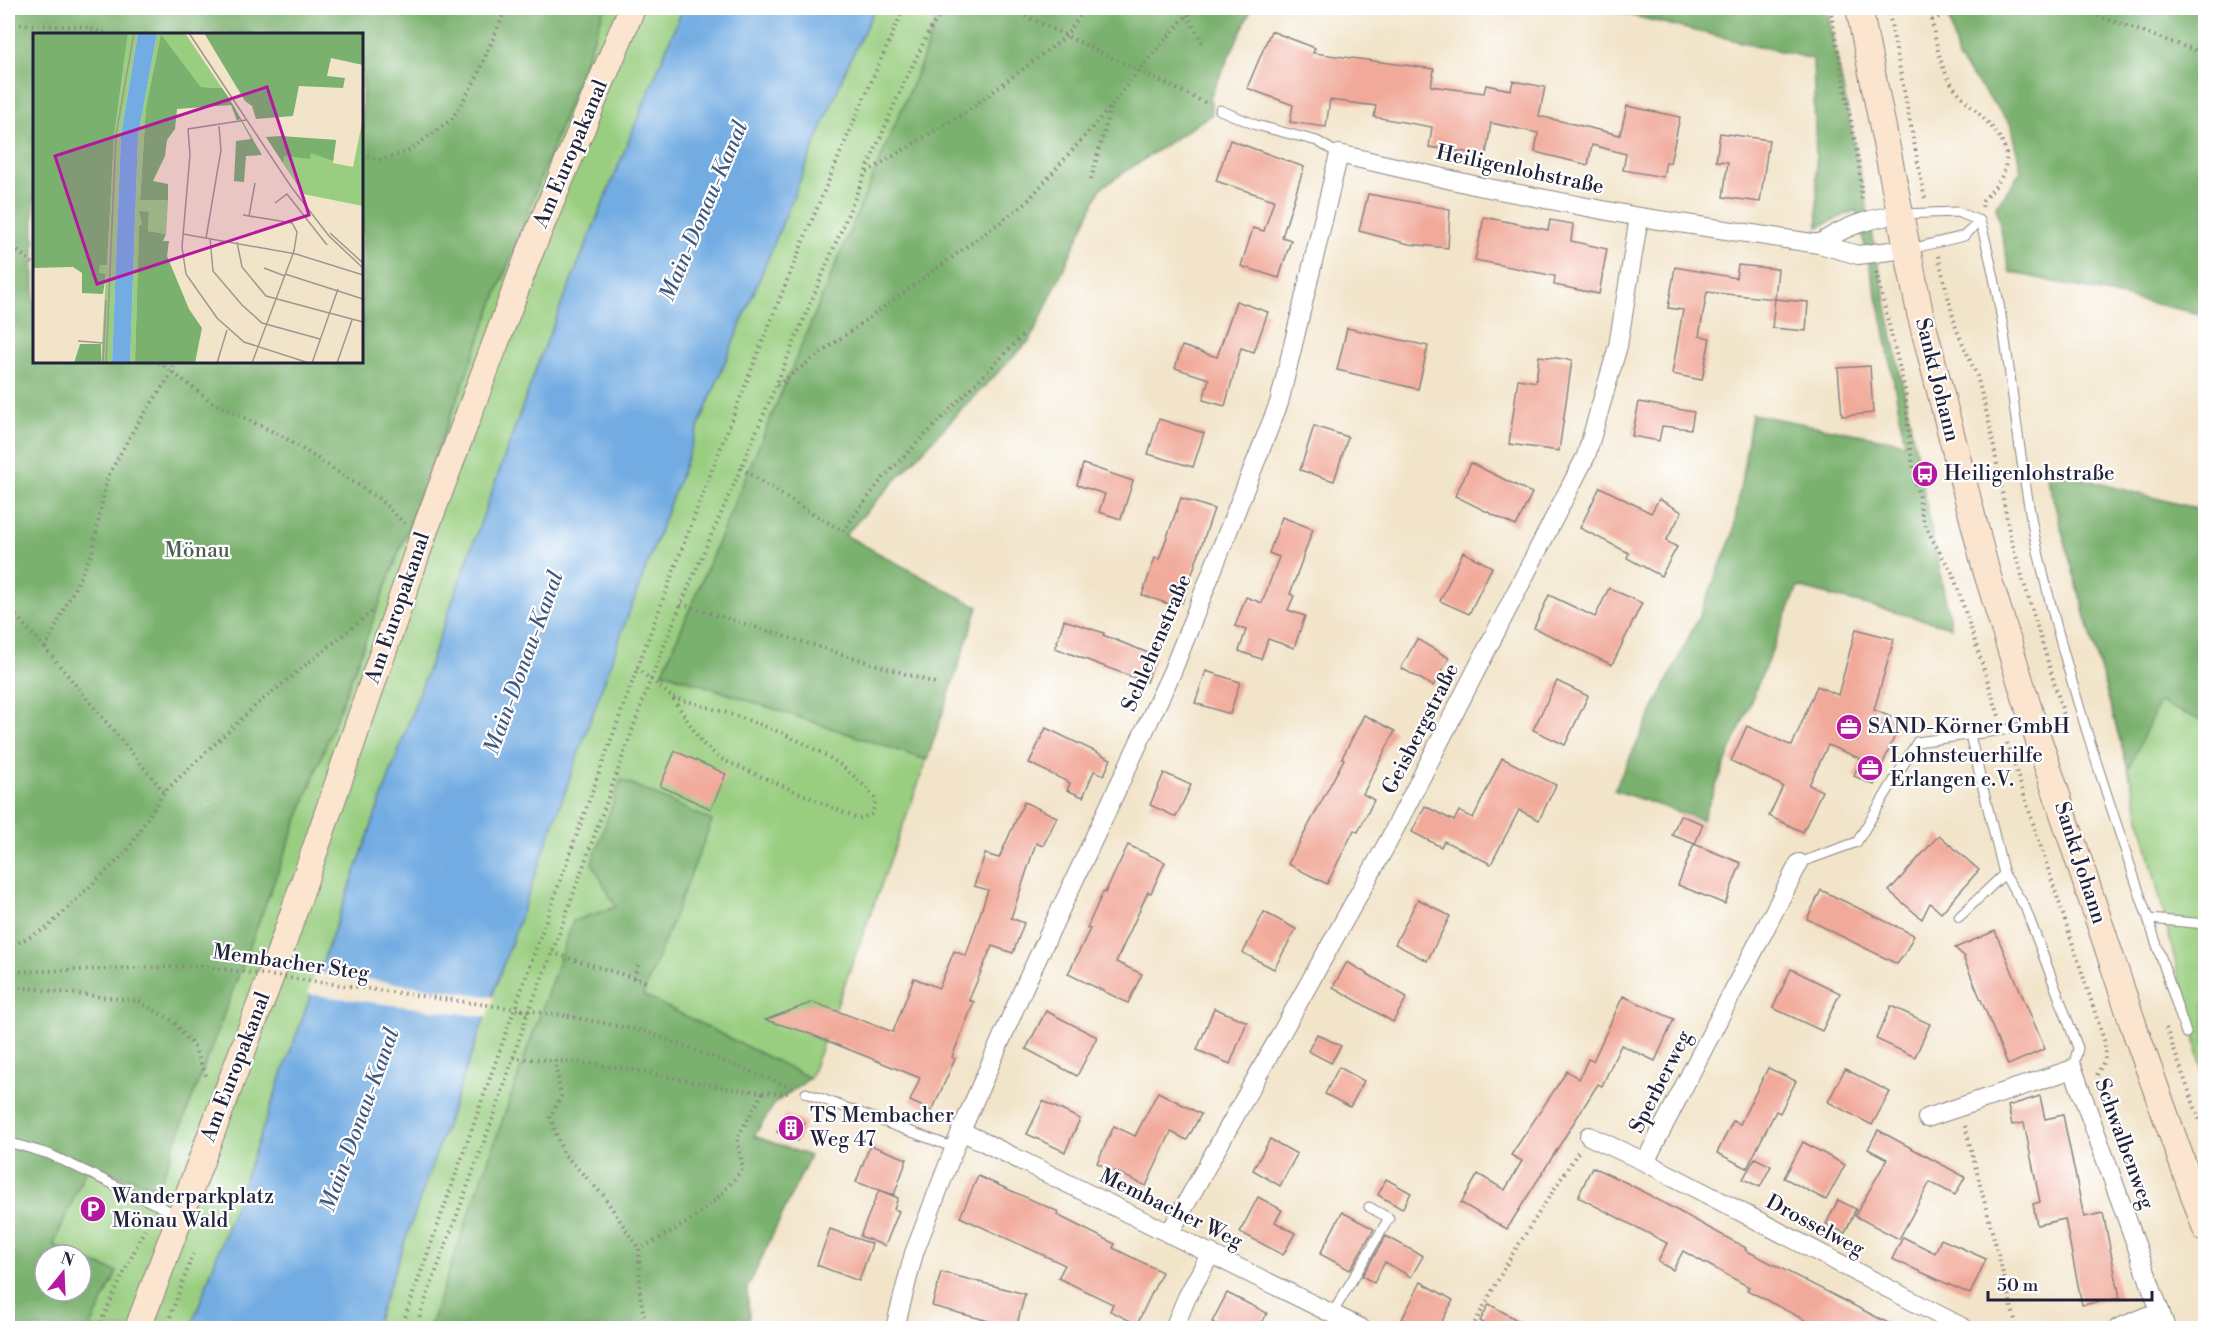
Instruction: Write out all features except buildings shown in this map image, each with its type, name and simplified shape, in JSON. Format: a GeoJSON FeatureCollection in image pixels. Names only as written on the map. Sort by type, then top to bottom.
{"type":"FeatureCollection","features":[{"type":"Feature","properties":{"kind":"main road","name":"Am Europakanal"},"geometry":{"type":"LineString","coordinates":[[138,1329],[281,949],[446,476],[528,257],[632,8]]}},
{"type":"Feature","properties":{"kind":"main road","name":"Sankt Johann"},"geometry":{"type":"LineString","coordinates":[[1859,8],[1906,249],[1961,480],[2034,726],[2136,1033],[2205,1229]]}},
{"type":"Feature","properties":{"kind":"main road","name":"Am Europakanal"},"geometry":{"type":"LineString","coordinates":[[123,1329],[167,1253]]}},
{"type":"Feature","properties":{"kind":"street","name":"Heiligenlohstraße"},"geometry":{"type":"LineString","coordinates":[[1339,154],[1479,186],[1639,217],[1819,244],[1842,252],[1871,255],[1906,249]]}},
{"type":"Feature","properties":{"kind":"street","name":"Schlehenstraße"},"geometry":{"type":"LineString","coordinates":[[896,1329],[914,1253],[958,1139],[1025,985],[1172,672],[1280,403],[1339,154]]}},
{"type":"Feature","properties":{"kind":"street"},"geometry":{"type":"LineString","coordinates":[[1819,244],[1840,229],[1864,220],[1899,214]]}},
{"type":"Feature","properties":{"kind":"street","name":"Geisbergstraße"},"geometry":{"type":"LineString","coordinates":[[1169,1234],[1388,842],[1586,456],[1618,346],[1639,217]]}},
{"type":"Feature","properties":{"kind":"street","name":"Sperberweg"},"geometry":{"type":"LineString","coordinates":[[1588,1136],[1645,1162],[1800,863]]}},
{"type":"Feature","properties":{"kind":"street","name":"Schwalbenweg"},"geometry":{"type":"LineString","coordinates":[[1927,1118],[2073,1069],[2163,1320],[2118,1329]]}},
{"type":"Feature","properties":{"kind":"street","name":"Membacher Weg"},"geometry":{"type":"LineString","coordinates":[[958,1139],[1210,1253],[1361,1329]]}},
{"type":"Feature","properties":{"kind":"street","name":"Drosselweg"},"geometry":{"type":"LineString","coordinates":[[1645,1162],[1964,1329]]}},
{"type":"Feature","properties":{"kind":"street"},"geometry":{"type":"LineString","coordinates":[[1174,1329],[1187,1297],[1210,1253]]}},
{"type":"Feature","properties":{"kind":"lane","name":"Heiligenlohstraße"},"geometry":{"type":"LineString","coordinates":[[1220,110],[1256,125],[1317,141],[1339,154]]}},
{"type":"Feature","properties":{"kind":"lane"},"geometry":{"type":"LineString","coordinates":[[1899,214],[1957,212],[1980,220]]}},
{"type":"Feature","properties":{"kind":"lane"},"geometry":{"type":"LineString","coordinates":[[1906,249],[1964,237],[1980,220]]}},
{"type":"Feature","properties":{"kind":"lane"},"geometry":{"type":"LineString","coordinates":[[1980,220],[1993,266],[2008,375],[2035,536],[2056,629],[2078,706],[2186,1033]]}},
{"type":"Feature","properties":{"kind":"lane"},"geometry":{"type":"LineString","coordinates":[[1800,863],[1857,842],[1917,742],[2034,726]]}},
{"type":"Feature","properties":{"kind":"lane"},"geometry":{"type":"LineString","coordinates":[[1970,735],[2004,874],[2025,907],[2078,1048],[2073,1069]]}},
{"type":"Feature","properties":{"kind":"lane"},"geometry":{"type":"LineString","coordinates":[[1959,917],[2004,874]]}},
{"type":"Feature","properties":{"kind":"lane"},"geometry":{"type":"LineString","coordinates":[[2149,919],[2205,924]]}},
{"type":"Feature","properties":{"kind":"lane"},"geometry":{"type":"LineString","coordinates":[[806,1093],[958,1139]]}},
{"type":"Feature","properties":{"kind":"lane"},"geometry":{"type":"LineString","coordinates":[[8,1142],[49,1154],[181,1216]]}},
{"type":"Feature","properties":{"kind":"lane"},"geometry":{"type":"LineString","coordinates":[[1332,1314],[1389,1218],[1369,1207]]}},
{"type":"Feature","properties":{"kind":"path"},"geometry":{"type":"LineString","coordinates":[[363,154],[381,160],[407,152],[451,120],[475,81],[506,8]]}},
{"type":"Feature","properties":{"kind":"path"},"geometry":{"type":"LineString","coordinates":[[401,1329],[674,564],[851,125],[904,8]]}},
{"type":"Feature","properties":{"kind":"path"},"geometry":{"type":"LineString","coordinates":[[415,1329],[513,1058],[526,1015],[552,953],[650,681],[897,98],[929,31],[945,8]]}},
{"type":"Feature","properties":{"kind":"path"},"geometry":{"type":"LineString","coordinates":[[1009,8],[1220,110]]}},
{"type":"Feature","properties":{"kind":"path"},"geometry":{"type":"LineString","coordinates":[[866,173],[966,112],[1065,37],[1085,8]]}},
{"type":"Feature","properties":{"kind":"path"},"geometry":{"type":"LineString","coordinates":[[776,386],[1025,204],[1187,15],[1198,8]]}},
{"type":"Feature","properties":{"kind":"path"},"geometry":{"type":"LineString","coordinates":[[1830,8],[1859,164],[1864,220]]}},
{"type":"Feature","properties":{"kind":"path"},"geometry":{"type":"LineString","coordinates":[[1888,8],[1922,189]]}},
{"type":"Feature","properties":{"kind":"path"},"geometry":{"type":"LineString","coordinates":[[1930,8],[1940,61],[1954,86],[1994,126],[2002,140],[2006,156],[1994,189],[1983,200],[1980,220]]}},
{"type":"Feature","properties":{"kind":"path"},"geometry":{"type":"LineString","coordinates":[[1932,20],[1960,8]]}},
{"type":"Feature","properties":{"kind":"path"},"geometry":{"type":"LineString","coordinates":[[2075,8],[2205,54]]}},
{"type":"Feature","properties":{"kind":"path"},"geometry":{"type":"LineString","coordinates":[[1187,15],[1203,44]]}},
{"type":"Feature","properties":{"kind":"path"},"geometry":{"type":"LineString","coordinates":[[8,24],[84,27],[105,33]]}},
{"type":"Feature","properties":{"kind":"path"},"geometry":{"type":"LineString","coordinates":[[1091,179],[1111,106]]}},
{"type":"Feature","properties":{"kind":"path"},"geometry":{"type":"LineString","coordinates":[[1935,243],[1950,307],[1977,376],[1990,426],[2010,536]]}},
{"type":"Feature","properties":{"kind":"path"},"geometry":{"type":"LineString","coordinates":[[8,244],[33,263]]}},
{"type":"Feature","properties":{"kind":"path"},"geometry":{"type":"LineString","coordinates":[[1871,255],[1905,390],[1910,448],[1922,516],[1953,574],[2105,1043],[2105,1059],[2097,1074],[2080,1089]]}},
{"type":"Feature","properties":{"kind":"path"},"geometry":{"type":"LineString","coordinates":[[741,468],[843,531],[882,479],[1024,334]]}},
{"type":"Feature","properties":{"kind":"path"},"geometry":{"type":"LineString","coordinates":[[160,363],[212,402],[293,443],[378,498],[404,524]]}},
{"type":"Feature","properties":{"kind":"path"},"geometry":{"type":"LineString","coordinates":[[45,648],[93,552],[107,478],[134,429],[172,373],[174,363]]}},
{"type":"Feature","properties":{"kind":"path"},"geometry":{"type":"LineString","coordinates":[[681,604],[938,684]]}},
{"type":"Feature","properties":{"kind":"path"},"geometry":{"type":"LineString","coordinates":[[8,607],[45,648],[164,792]]}},
{"type":"Feature","properties":{"kind":"path"},"geometry":{"type":"LineString","coordinates":[[8,948],[47,928],[127,851],[164,792],[256,705],[373,610]]}},
{"type":"Feature","properties":{"kind":"path"},"geometry":{"type":"LineString","coordinates":[[637,668],[672,697],[731,713],[802,742],[864,783],[876,800],[872,814],[859,819],[721,759],[702,743],[672,697]]}},
{"type":"Feature","properties":{"kind":"path"},"geometry":{"type":"LineString","coordinates":[[552,953],[647,982]]}},
{"type":"Feature","properties":{"kind":"path"},"geometry":{"type":"LineString","coordinates":[[634,978],[639,963]]}},
{"type":"Feature","properties":{"kind":"path","name":"Membacher Steg"},"geometry":{"type":"LineString","coordinates":[[8,972],[201,966],[568,1016],[647,1032],[806,1093]]}},
{"type":"Feature","properties":{"kind":"path"},"geometry":{"type":"LineString","coordinates":[[8,986],[138,1000],[173,1021],[194,1047],[210,1083]]}},
{"type":"Feature","properties":{"kind":"path"},"geometry":{"type":"LineString","coordinates":[[517,1005],[526,1015]]}},
{"type":"Feature","properties":{"kind":"path"},"geometry":{"type":"LineString","coordinates":[[2175,1056],[2205,1138]]}},
{"type":"Feature","properties":{"kind":"path"},"geometry":{"type":"LineString","coordinates":[[513,1058],[555,1060],[764,1091],[806,1093]]}},
{"type":"Feature","properties":{"kind":"path"},"geometry":{"type":"LineString","coordinates":[[555,1060],[561,1096],[550,1117],[563,1153],[603,1195],[639,1249],[640,1294],[646,1329]]}},
{"type":"Feature","properties":{"kind":"path"},"geometry":{"type":"LineString","coordinates":[[639,1249],[683,1226],[722,1196],[743,1168],[737,1138],[764,1091]]}},
{"type":"Feature","properties":{"kind":"path"},"geometry":{"type":"LineString","coordinates":[[1960,1108],[2018,1329]]}},
{"type":"Feature","properties":{"kind":"path"},"geometry":{"type":"LineString","coordinates":[[1472,1329],[1510,1258],[1588,1136]]}},
{"type":"Feature","properties":{"kind":"path"},"geometry":{"type":"LineString","coordinates":[[98,1329],[156,1206]]}},
{"type":"Feature","properties":{"kind":"green space","name":"Mönau"},"geometry":{"type":"Polygon","coordinates":[[[8,8],[605,8],[158,1188],[88,1164],[54,1243],[33,1243],[33,1303],[93,1303],[93,1263],[117,1272],[90,1328],[8,1328],[8,8]]]}},
{"type":"Feature","properties":{"kind":"green space"},"geometry":{"type":"Polygon","coordinates":[[[605,8],[683,8],[541,355],[191,1328],[90,1328],[117,1272],[93,1263],[93,1243],[54,1243],[88,1164],[158,1188],[605,8]]]}},
{"type":"Feature","properties":{"kind":"green space"},"geometry":{"type":"Polygon","coordinates":[[[875,8],[940,8],[922,61],[663,672],[927,760],[810,1078],[642,995],[712,821],[616,907],[573,921],[429,1328],[374,1328],[621,634],[702,418],[848,64],[875,8]]]}},
{"type":"Feature","properties":{"kind":"green space"},"geometry":{"type":"Polygon","coordinates":[[[940,8],[1252,8],[1210,97],[1212,114],[1101,188],[1031,339],[957,414],[845,535],[978,607],[927,760],[663,672],[922,61],[940,8]]]}},
{"type":"Feature","properties":{"kind":"green space"},"geometry":{"type":"Polygon","coordinates":[[[1600,8],[1827,8],[1951,627],[1798,587],[1702,820],[1614,790],[1703,608],[1733,534],[1752,414],[1905,443],[1881,313],[1856,210],[1818,227],[1813,59],[1600,8]]]}},
{"type":"Feature","properties":{"kind":"green space"},"geometry":{"type":"Polygon","coordinates":[[[1947,8],[2205,8],[2205,315],[2010,272],[1996,207],[2021,171],[2012,126],[1958,59],[1947,8]]]}},
{"type":"Feature","properties":{"kind":"green space"},"geometry":{"type":"Polygon","coordinates":[[[2045,469],[2205,511],[2205,1081],[2128,769],[2045,469]]]}},
{"type":"Feature","properties":{"kind":"green space"},"geometry":{"type":"Polygon","coordinates":[[[2045,469],[2205,511],[2205,722],[2159,702],[2128,769],[2045,469]]]}},
{"type":"Feature","properties":{"kind":"green space"},"geometry":{"type":"Polygon","coordinates":[[[621,779],[712,821],[643,995],[810,1078],[775,1103],[754,1136],[810,1156],[747,1289],[750,1328],[429,1328],[573,921],[616,907],[592,863],[621,779]]]}},
{"type":"Feature","properties":{"kind":"water","name":"Main-Donau-Kanal"},"geometry":{"type":"Polygon","coordinates":[[[683,8],[875,8],[848,64],[702,418],[621,634],[374,1328],[191,1328],[541,355],[683,8]]]}},
{"type":"Feature","properties":{"kind":"pier"},"geometry":{"type":"Polygon","coordinates":[[[315,972],[494,997],[487,1017],[307,994],[315,972]]]}},
{"type":"Feature","properties":{"kind":"place","name":"Heiligenlohstraße"},"geometry":{"type":"Point","coordinates":[1925,474]}},
{"type":"Feature","properties":{"kind":"place","name":"SAND-Körner GmbH"},"geometry":{"type":"Point","coordinates":[1849,727]}},
{"type":"Feature","properties":{"kind":"place","name":"Lohnsteuerhilfe Erlangen e.V."},"geometry":{"type":"Point","coordinates":[1870,768]}},
{"type":"Feature","properties":{"kind":"place","name":"TS Membacher Weg 47"},"geometry":{"type":"Point","coordinates":[791,1128]}},
{"type":"Feature","properties":{"kind":"place","name":"Wanderparkplatz Mönau Wald"},"geometry":{"type":"Point","coordinates":[93,1209]}}]}
